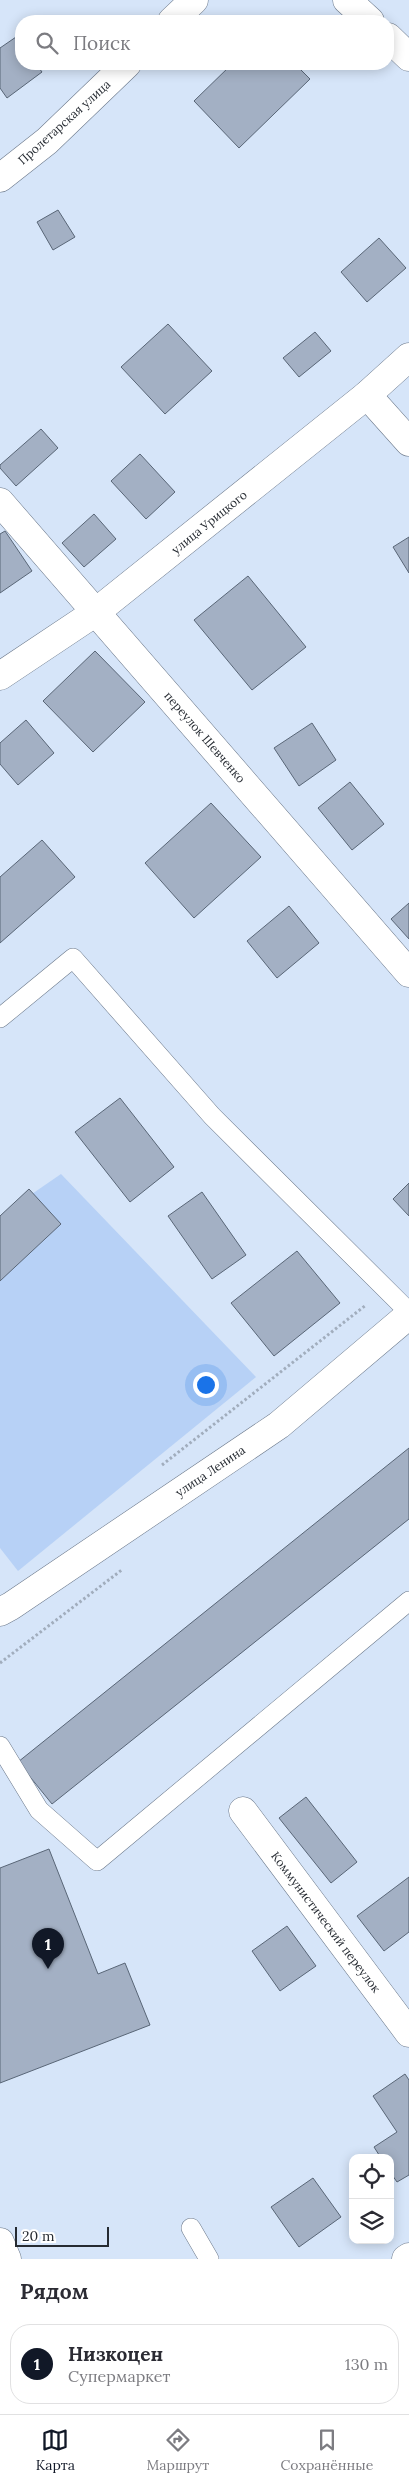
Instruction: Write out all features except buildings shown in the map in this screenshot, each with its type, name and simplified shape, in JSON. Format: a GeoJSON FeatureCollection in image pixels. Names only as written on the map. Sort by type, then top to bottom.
{"type":"FeatureCollection","features":[{"type":"Feature","properties":{"kind":"street"},"geometry":{"type":"LineString","coordinates":[[178,15],[194,0]]}},
{"type":"Feature","properties":{"kind":"street"},"geometry":{"type":"LineString","coordinates":[[347,0],[363,15]]}},
{"type":"Feature","properties":{"kind":"street"},"geometry":{"type":"LineString","coordinates":[[394,43],[409,57]]}},
{"type":"Feature","properties":{"kind":"street","name":"Пролетарская улица"},"geometry":{"type":"LineString","coordinates":[[0,178],[46,142],[121,70]]}},
{"type":"Feature","properties":{"kind":"street","name":"улица Урицкого"},"geometry":{"type":"LineString","coordinates":[[0,676],[96,612],[367,395],[409,357]]}},
{"type":"Feature","properties":{"kind":"street"},"geometry":{"type":"LineString","coordinates":[[367,395],[409,442]]}},
{"type":"Feature","properties":{"kind":"street","name":"переулок Шевченко"},"geometry":{"type":"LineString","coordinates":[[0,502],[409,973]]}},
{"type":"Feature","properties":{"kind":"street","name":"улица Ленина"},"geometry":{"type":"LineString","coordinates":[[0,1612],[279,1425],[409,1314]]}},
{"type":"Feature","properties":{"kind":"street","name":"Коммунистический переулок"},"geometry":{"type":"LineString","coordinates":[[243,1810],[409,2033]]}},
{"type":"Feature","properties":{"kind":"street"},"geometry":{"type":"LineString","coordinates":[[0,2242],[7,2259]]}},
{"type":"Feature","properties":{"kind":"lane"},"geometry":{"type":"LineString","coordinates":[[0,1018],[73,958],[212,1116],[409,1314]]}},
{"type":"Feature","properties":{"kind":"lane"},"geometry":{"type":"LineString","coordinates":[[0,1746],[39,1810],[97,1861],[409,1601]]}},
{"type":"Feature","properties":{"kind":"lane"},"geometry":{"type":"LineString","coordinates":[[191,2228],[208,2259]]}},
{"type":"Feature","properties":{"kind":"path"},"geometry":{"type":"LineString","coordinates":[[155,1471],[386,1290]]}},
{"type":"Feature","properties":{"kind":"shaded area"},"geometry":{"type":"Polygon","coordinates":[[[61,1174],[256,1377],[18,1571],[0,1548],[0,1216],[61,1174]]]}},
{"type":"Feature","properties":{"kind":"place","name":"Низкоцен"},"geometry":{"type":"Point","coordinates":[48,1969]}}]}
